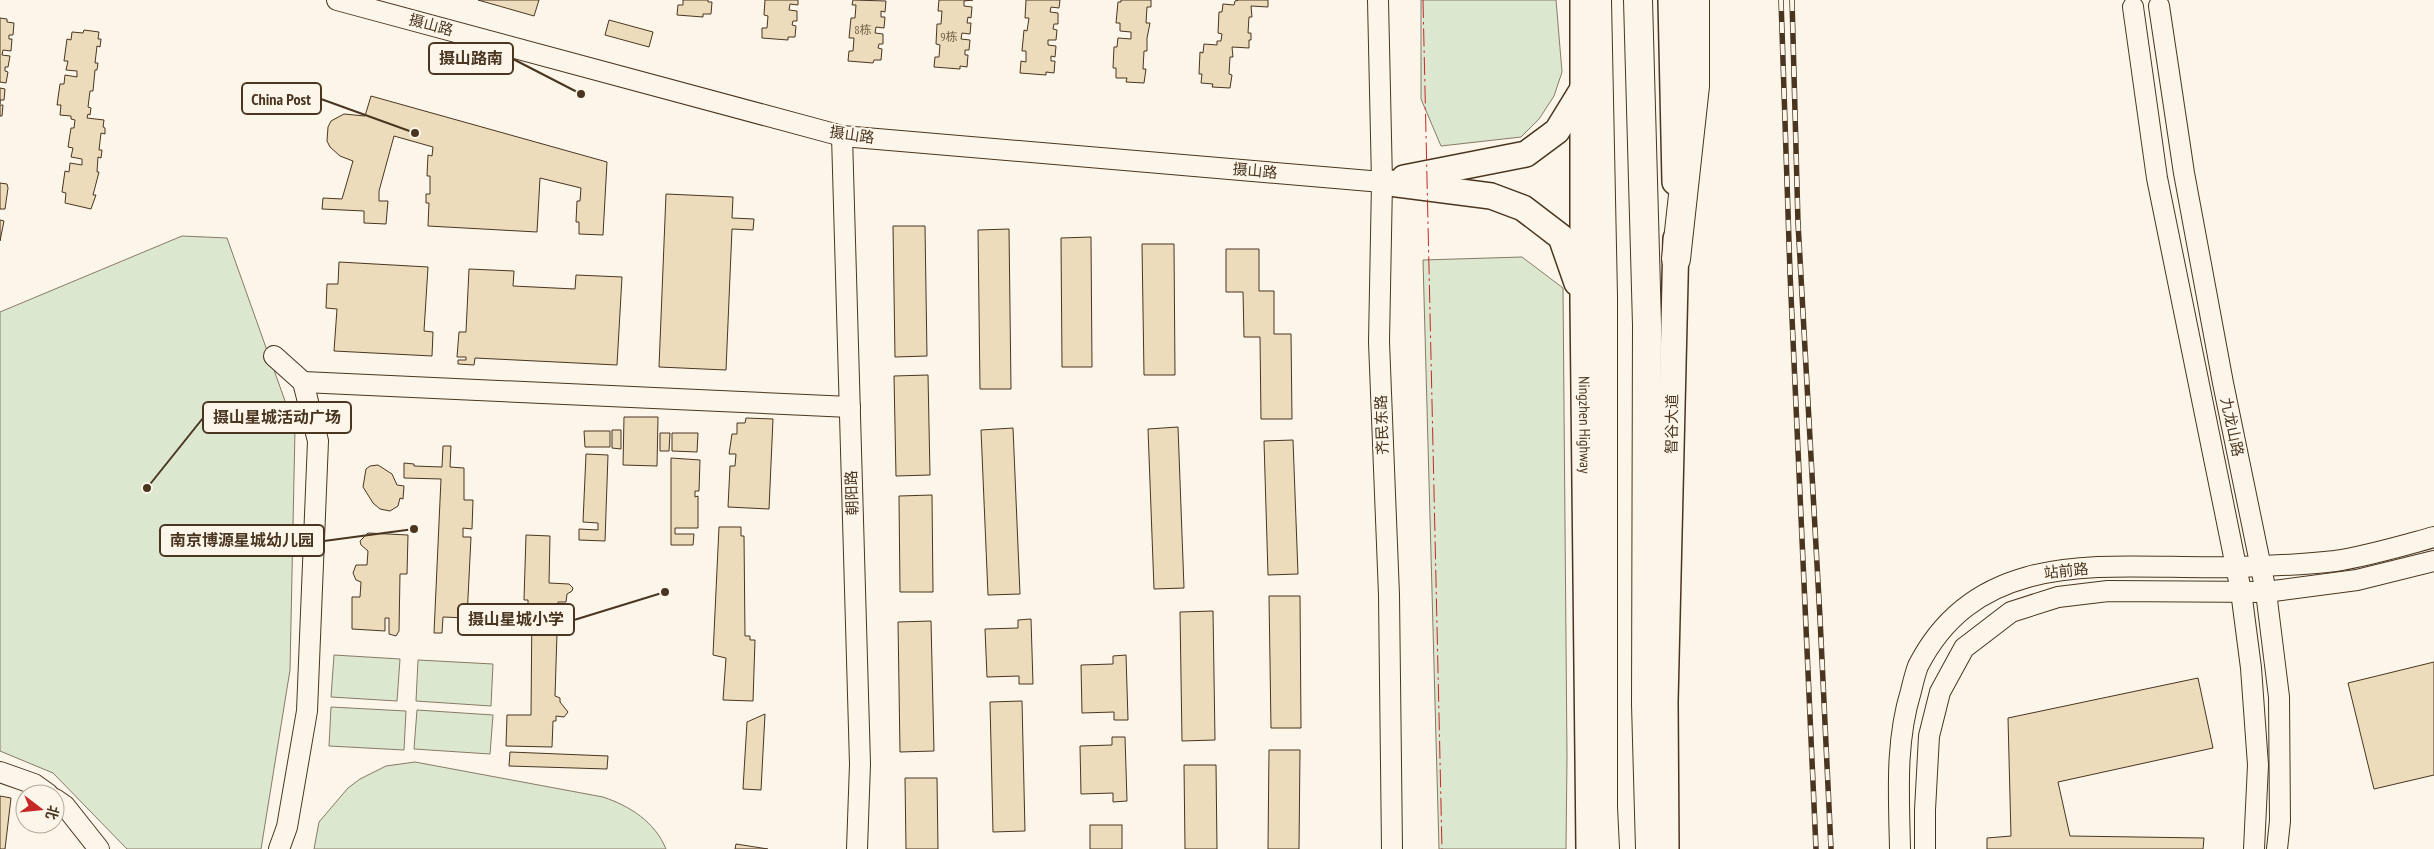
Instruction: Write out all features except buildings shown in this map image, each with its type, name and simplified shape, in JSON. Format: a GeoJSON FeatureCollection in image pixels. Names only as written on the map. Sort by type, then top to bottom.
{"type":"FeatureCollection","features":[{"type":"Feature","properties":{"kind":"highway"},"geometry":{"type":"LineString","coordinates":[[1597,0],[1603,298],[1603,807],[1605,849]]}},
{"type":"Feature","properties":{"kind":"highway","name":"智谷大道"},"geometry":{"type":"LineString","coordinates":[[1638,0],[1647,325],[1646,704],[1650,849]]}},
{"type":"Feature","properties":{"kind":"highway"},"geometry":{"type":"LineString","coordinates":[[1676,259],[1695,86],[1695,0]]}},
{"type":"Feature","properties":{"kind":"highway"},"geometry":{"type":"LineString","coordinates":[[1646,704],[1660,849]]}},
{"type":"Feature","properties":{"kind":"highway"},"geometry":{"type":"LineString","coordinates":[[1600,849],[1603,807]]}},
{"type":"Feature","properties":{"kind":"main road","name":"Ningzhen Highway"},"geometry":{"type":"LineString","coordinates":[[1582,0],[1589,849]]}},
{"type":"Feature","properties":{"kind":"main road","name":"智谷大道"},"geometry":{"type":"LineString","coordinates":[[1666,849],[1665,702],[1676,259],[1671,0]]}},
{"type":"Feature","properties":{"kind":"main road"},"geometry":{"type":"LineString","coordinates":[[1382,182],[1526,154],[1557,131],[1584,87]]}},
{"type":"Feature","properties":{"kind":"main road"},"geometry":{"type":"LineString","coordinates":[[1382,182],[1491,196],[1523,208],[1561,237],[1583,300]]}},
{"type":"Feature","properties":{"kind":"street","name":"摄山路"},"geometry":{"type":"LineString","coordinates":[[337,0],[842,136],[1382,182]]}},
{"type":"Feature","properties":{"kind":"street","name":"齐民东路"},"geometry":{"type":"LineString","coordinates":[[1378,0],[1382,182],[1379,342],[1389,596],[1392,849]]}},
{"type":"Feature","properties":{"kind":"street","name":"九龙山路"},"geometry":{"type":"LineString","coordinates":[[2159,6],[2186,182],[2221,373],[2266,592],[2278,697],[2280,821],[2277,849]]}},
{"type":"Feature","properties":{"kind":"street","name":"九龙山路"},"geometry":{"type":"LineString","coordinates":[[2133,8],[2157,178],[2240,591],[2251,668],[2258,765],[2254,849]]}},
{"type":"Feature","properties":{"kind":"street","name":"朝阳路"},"geometry":{"type":"LineString","coordinates":[[842,136],[860,764],[857,849]]}},
{"type":"Feature","properties":{"kind":"street"},"geometry":{"type":"LineString","coordinates":[[274,356],[304,382],[318,441],[307,711],[287,827],[279,849]]}},
{"type":"Feature","properties":{"kind":"street"},"geometry":{"type":"LineString","coordinates":[[304,382],[850,407]]}},
{"type":"Feature","properties":{"kind":"street","name":"站前路"},"geometry":{"type":"LineString","coordinates":[[1900,849],[1898,772],[1902,719],[1918,667],[1946,625],[1982,595],[2025,576],[2074,567],[2236,567],[2335,560],[2434,537]]}},
{"type":"Feature","properties":{"kind":"street","name":"站前路"},"geometry":{"type":"LineString","coordinates":[[1925,849],[1924,810],[1930,736],[1940,692],[1964,648],[2011,612],[2058,597],[2108,592],[2266,592],[2356,580],[2434,561]]}},
{"type":"Feature","properties":{"kind":"street"},"geometry":{"type":"LineString","coordinates":[[0,772],[34,784]]}},
{"type":"Feature","properties":{"kind":"street"},"geometry":{"type":"LineString","coordinates":[[65,806],[99,849]]}},
{"type":"Feature","properties":{"kind":"green space"},"geometry":{"type":"Polygon","coordinates":[[[1421,0],[1556,0],[1562,72],[1554,96],[1539,119],[1521,137],[1441,146],[1421,99],[1421,0]]]}},
{"type":"Feature","properties":{"kind":"green space"},"geometry":{"type":"Polygon","coordinates":[[[182,236],[227,238],[295,429],[290,670],[261,849],[127,849],[53,773],[0,751],[0,312],[182,236]]]}},
{"type":"Feature","properties":{"kind":"green space"},"geometry":{"type":"Polygon","coordinates":[[[1522,257],[1563,288],[1566,849],[1439,849],[1423,260],[1522,257]]]}},
{"type":"Feature","properties":{"kind":"green space"},"geometry":{"type":"Polygon","coordinates":[[[334,655],[400,659],[397,701],[331,697],[334,655]]]}},
{"type":"Feature","properties":{"kind":"green space"},"geometry":{"type":"Polygon","coordinates":[[[418,660],[493,664],[491,706],[416,701],[418,660]]]}},
{"type":"Feature","properties":{"kind":"green space"},"geometry":{"type":"Polygon","coordinates":[[[331,707],[406,711],[404,750],[329,746],[331,707]]]}},
{"type":"Feature","properties":{"kind":"green space"},"geometry":{"type":"Polygon","coordinates":[[[417,710],[493,715],[490,754],[414,749],[417,710]]]}},
{"type":"Feature","properties":{"kind":"green space"},"geometry":{"type":"Polygon","coordinates":[[[415,762],[603,797],[623,805],[640,816],[655,831],[666,849],[314,849],[319,822],[348,788],[360,779],[386,766],[415,762]]]}},
{"type":"Feature","properties":{"kind":"railway"},"geometry":{"type":"LineString","coordinates":[[1781,0],[1790,273],[1816,849]]}},
{"type":"Feature","properties":{"kind":"railway"},"geometry":{"type":"LineString","coordinates":[[1792,0],[1798,223],[1831,849]]}},
{"type":"Feature","properties":{"kind":"power"},"geometry":{"type":"LineString","coordinates":[[1423,0],[1442,849]]}},
{"type":"Feature","properties":{"kind":"place","name":"摄山路南"},"geometry":{"type":"Point","coordinates":[581,94]}},
{"type":"Feature","properties":{"kind":"place","name":"China Post"},"geometry":{"type":"Point","coordinates":[415,133]}},
{"type":"Feature","properties":{"kind":"place","name":"摄山星城活动广场"},"geometry":{"type":"Point","coordinates":[147,488]}},
{"type":"Feature","properties":{"kind":"place","name":"南京博源星城幼儿园"},"geometry":{"type":"Point","coordinates":[414,529]}},
{"type":"Feature","properties":{"kind":"place","name":"摄山星城小学"},"geometry":{"type":"Point","coordinates":[665,592]}}]}
